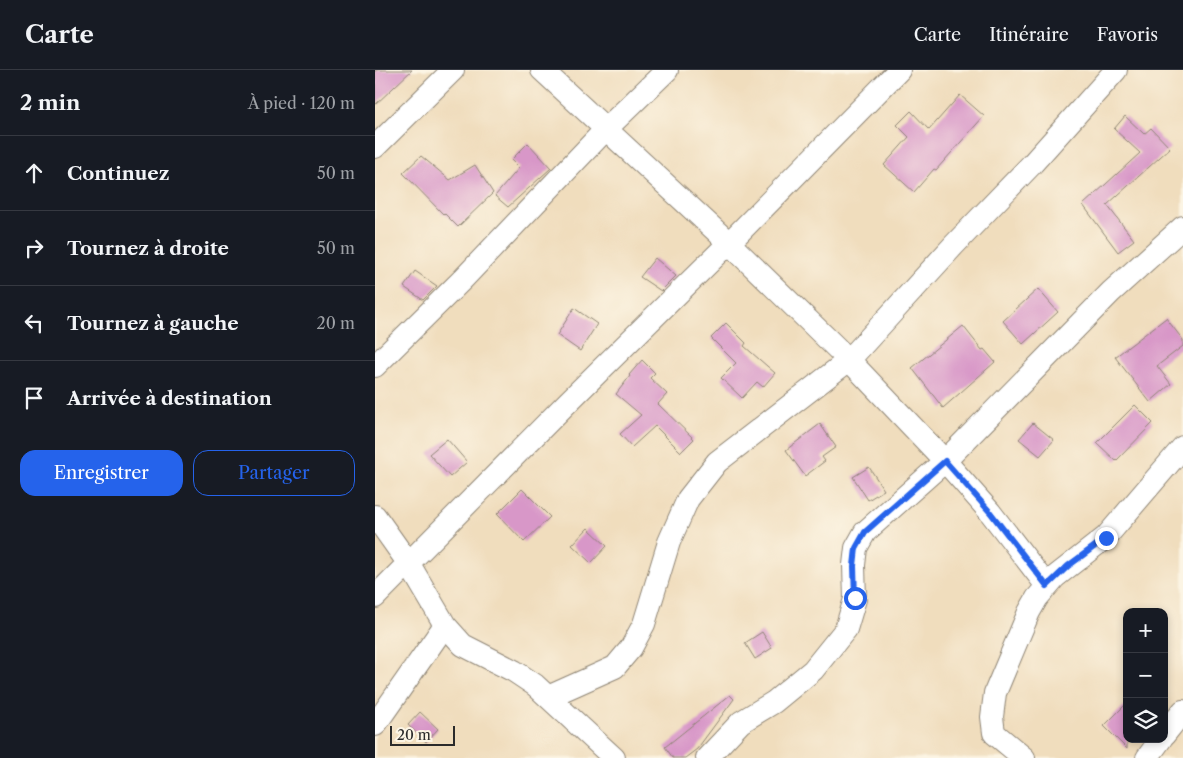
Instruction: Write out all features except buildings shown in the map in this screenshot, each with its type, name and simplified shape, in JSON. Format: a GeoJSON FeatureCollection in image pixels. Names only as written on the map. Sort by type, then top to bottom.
{"type":"FeatureCollection","features":[{"type":"Feature","properties":{"kind":"street"},"geometry":{"type":"LineString","coordinates":[[375,148],[453,70]]}},
{"type":"Feature","properties":{"kind":"street"},"geometry":{"type":"LineString","coordinates":[[541,70],[729,243],[849,360],[945,461],[990,512],[1047,586]]}},
{"type":"Feature","properties":{"kind":"street"},"geometry":{"type":"LineString","coordinates":[[375,366],[463,279],[606,129],[667,70]]}},
{"type":"Feature","properties":{"kind":"street"},"geometry":{"type":"LineString","coordinates":[[375,597],[899,70]]}},
{"type":"Feature","properties":{"kind":"street"},"geometry":{"type":"LineString","coordinates":[[548,697],[615,667],[631,648],[644,624],[669,542],[688,499],[717,462],[849,360],[954,245],[1032,164],[1116,70]]}},
{"type":"Feature","properties":{"kind":"street"},"geometry":{"type":"LineString","coordinates":[[707,758],[741,722],[773,702],[813,670],[846,629],[855,598],[854,566],[856,548],[865,532],[945,461],[1111,292],[1183,227]]}},
{"type":"Feature","properties":{"kind":"street"},"geometry":{"type":"LineString","coordinates":[[1024,758],[994,733],[992,717],[995,693],[1029,612],[1047,586],[1068,566],[1106,538],[1183,447]]}},
{"type":"Feature","properties":{"kind":"street"},"geometry":{"type":"LineString","coordinates":[[375,516],[409,564],[445,625],[463,645],[514,671],[535,685],[614,758]]}},
{"type":"Feature","properties":{"kind":"street"},"geometry":{"type":"LineString","coordinates":[[375,725],[445,625]]}},
{"type":"Feature","properties":{"kind":"street"},"geometry":{"type":"LineString","coordinates":[[1168,730],[1183,711]]}},
{"type":"Feature","properties":{"kind":"street"},"geometry":{"type":"LineString","coordinates":[[1147,758],[1158,743]]}},
{"type":"Feature","properties":{"kind":"route"},"geometry":{"type":"LineString","coordinates":[[855,598],[854,566],[856,548],[865,532],[945,461],[990,512],[1047,586],[1068,566],[1106,538]]}}]}
